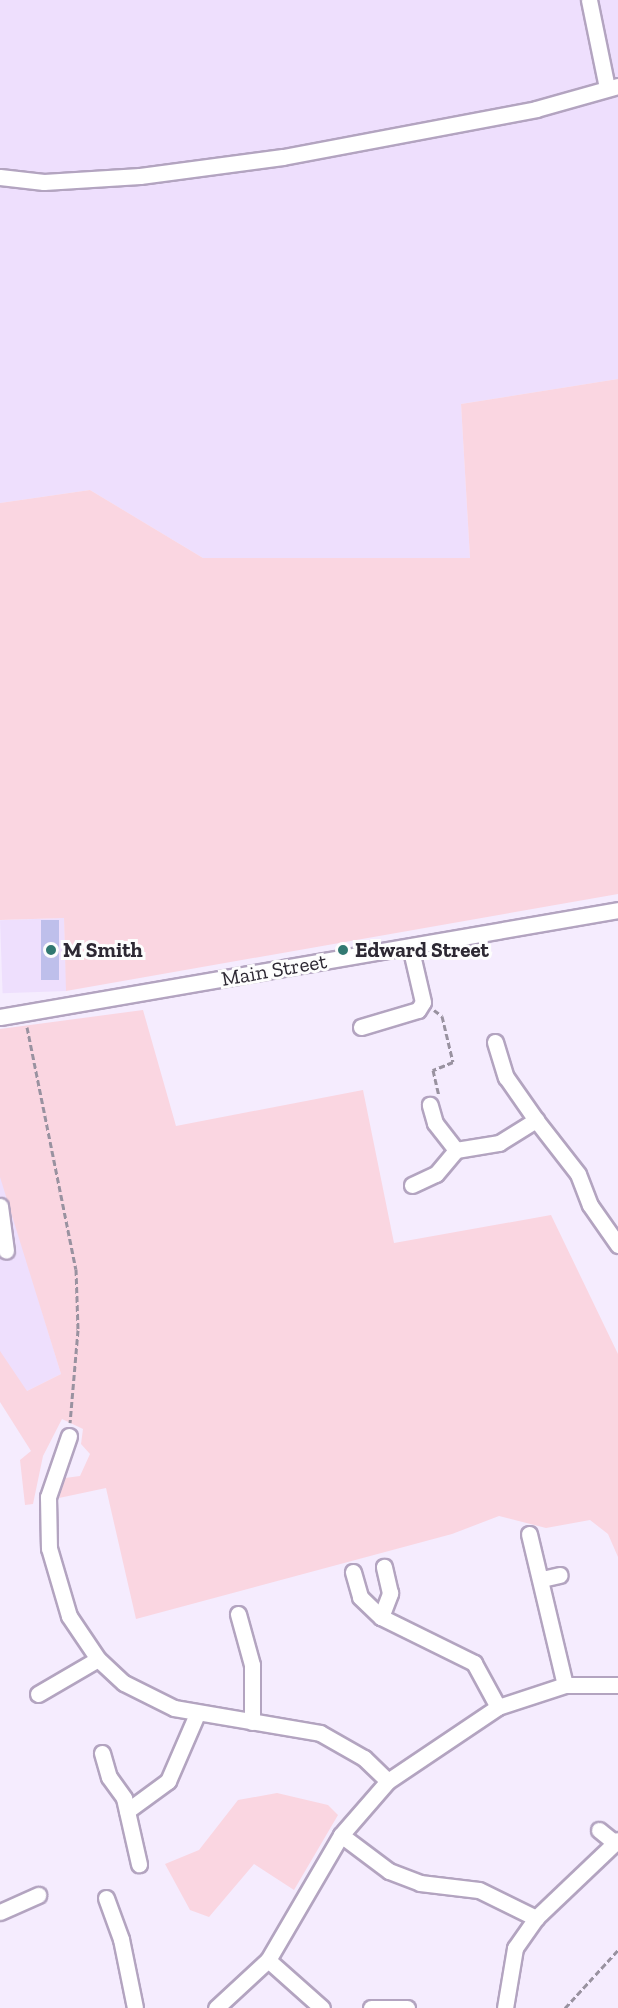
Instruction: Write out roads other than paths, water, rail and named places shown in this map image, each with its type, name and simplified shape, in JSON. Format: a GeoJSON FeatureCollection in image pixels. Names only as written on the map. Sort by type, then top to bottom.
{"type":"FeatureCollection","features":[{"type":"Feature","properties":{"kind":"street"},"geometry":{"type":"LineString","coordinates":[[0,177],[44,182],[141,176],[283,157],[536,109],[613,87],[589,0]]}},
{"type":"Feature","properties":{"kind":"street","name":"Main Street"},"geometry":{"type":"LineString","coordinates":[[0,1017],[618,910]]}},
{"type":"Feature","properties":{"kind":"street"},"geometry":{"type":"LineString","coordinates":[[361,1027],[418,1010],[423,1002],[410,946]]}},
{"type":"Feature","properties":{"kind":"street"},"geometry":{"type":"LineString","coordinates":[[495,1042],[519,1098],[578,1174],[590,1205],[618,1245]]}},
{"type":"Feature","properties":{"kind":"street"},"geometry":{"type":"LineString","coordinates":[[430,1105],[435,1123],[456,1150]]}},
{"type":"Feature","properties":{"kind":"street"},"geometry":{"type":"LineString","coordinates":[[412,1185],[436,1174],[456,1150],[499,1143],[536,1120]]}},
{"type":"Feature","properties":{"kind":"street"},"geometry":{"type":"LineString","coordinates":[[0,1206],[6,1251]]}},
{"type":"Feature","properties":{"kind":"street"},"geometry":{"type":"LineString","coordinates":[[69,1436],[50,1487],[49,1548],[69,1616],[98,1659],[154,1701],[197,1714],[298,1726],[336,1740],[388,1781]]}},
{"type":"Feature","properties":{"kind":"street"},"geometry":{"type":"LineString","coordinates":[[529,1534],[542,1580],[565,1686]]}},
{"type":"Feature","properties":{"kind":"street"},"geometry":{"type":"LineString","coordinates":[[381,1617],[390,1593],[384,1567]]}},
{"type":"Feature","properties":{"kind":"street"},"geometry":{"type":"LineString","coordinates":[[353,1572],[360,1597],[381,1617],[474,1663],[498,1707]]}},
{"type":"Feature","properties":{"kind":"street"},"geometry":{"type":"LineString","coordinates":[[542,1580],[560,1575]]}},
{"type":"Feature","properties":{"kind":"street"},"geometry":{"type":"LineString","coordinates":[[238,1614],[252,1665],[252,1722]]}},
{"type":"Feature","properties":{"kind":"street"},"geometry":{"type":"LineString","coordinates":[[38,1694],[98,1659]]}},
{"type":"Feature","properties":{"kind":"street"},"geometry":{"type":"LineString","coordinates":[[216,2008],[268,1960],[341,1835],[388,1781],[498,1707],[565,1686],[618,1685]]}},
{"type":"Feature","properties":{"kind":"street"},"geometry":{"type":"LineString","coordinates":[[127,1810],[168,1781],[197,1714]]}},
{"type":"Feature","properties":{"kind":"street"},"geometry":{"type":"LineString","coordinates":[[102,1753],[109,1778],[127,1810],[139,1864]]}},
{"type":"Feature","properties":{"kind":"street"},"geometry":{"type":"LineString","coordinates":[[508,2008],[515,1948],[536,1918],[616,1841],[599,1830]]}},
{"type":"Feature","properties":{"kind":"street"},"geometry":{"type":"LineString","coordinates":[[341,1835],[389,1871],[420,1883],[479,1890],[536,1918]]}},
{"type":"Feature","properties":{"kind":"street"},"geometry":{"type":"LineString","coordinates":[[0,1912],[38,1895]]}},
{"type":"Feature","properties":{"kind":"street"},"geometry":{"type":"LineString","coordinates":[[105,1898],[121,1939],[135,2008]]}},
{"type":"Feature","properties":{"kind":"street"},"geometry":{"type":"LineString","coordinates":[[268,1960],[322,2008]]}},
{"type":"Feature","properties":{"kind":"street"},"geometry":{"type":"LineString","coordinates":[[371,2008],[407,2008]]}},
{"type":"Feature","properties":{"kind":"place","name":"M Smith"},"geometry":{"type":"Point","coordinates":[51,950]}},
{"type":"Feature","properties":{"kind":"place","name":"Edward Street"},"geometry":{"type":"Point","coordinates":[343,950]}}]}
